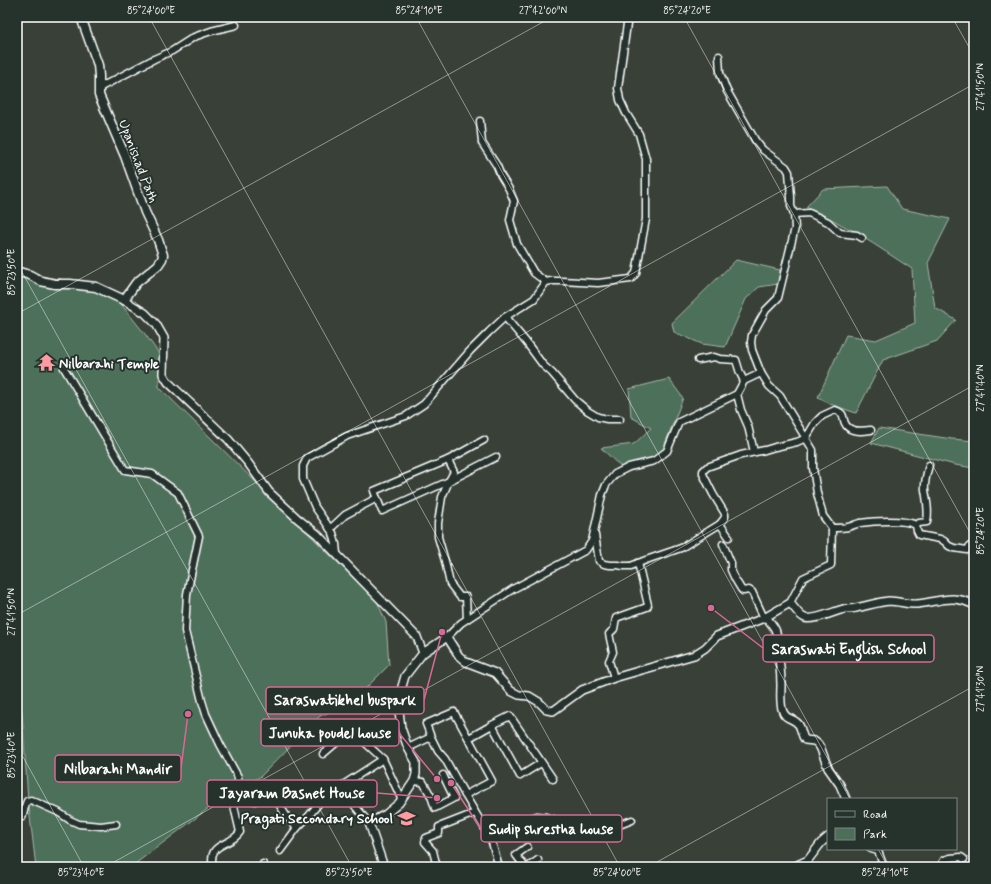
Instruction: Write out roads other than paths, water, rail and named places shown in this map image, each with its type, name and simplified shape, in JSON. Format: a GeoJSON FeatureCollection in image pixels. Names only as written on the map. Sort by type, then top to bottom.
{"type":"FeatureCollection","features":[{"type":"Feature","properties":{"kind":"main road","name":"Upanishad Path"},"geometry":{"type":"LineString","coordinates":[[86,17],[83,23],[98,65],[99,96],[163,255],[158,265],[136,283],[124,300]]}},
{"type":"Feature","properties":{"kind":"main road"},"geometry":{"type":"LineString","coordinates":[[17,272],[30,275],[41,281],[55,284],[96,287],[124,300]]}},
{"type":"Feature","properties":{"kind":"street"},"geometry":{"type":"LineString","coordinates":[[337,554],[336,544],[330,529],[314,506],[303,479],[303,466],[307,458],[347,436],[406,416],[424,404],[489,332],[505,317],[534,299],[546,282],[562,281],[598,283],[631,279],[636,273],[646,219],[646,159],[639,134],[620,100],[618,88],[628,17]]}},
{"type":"Feature","properties":{"kind":"street"},"geometry":{"type":"LineString","coordinates":[[99,88],[172,51],[194,37],[236,25]]}},
{"type":"Feature","properties":{"kind":"street"},"geometry":{"type":"LineString","coordinates":[[447,637],[459,656],[466,662],[495,673],[511,691],[520,695],[529,696],[539,702],[547,710],[553,711],[582,690],[614,678],[694,655],[706,648],[717,636],[765,618],[790,603],[803,578],[831,565],[832,528],[823,516],[817,493],[813,468],[813,450],[780,396],[768,386],[752,350],[751,342],[752,335],[766,310],[778,298],[795,228],[789,172],[786,167],[763,150],[755,140],[727,91],[720,73],[719,56]]}},
{"type":"Feature","properties":{"kind":"street"},"geometry":{"type":"LineString","coordinates":[[480,121],[482,143],[497,166],[514,201],[510,220],[517,244],[534,272],[546,282]]}},
{"type":"Feature","properties":{"kind":"street"},"geometry":{"type":"LineString","coordinates":[[794,214],[809,213],[828,222],[840,233],[857,235],[862,238]]}},
{"type":"Feature","properties":{"kind":"street"},"geometry":{"type":"LineString","coordinates":[[124,300],[145,313],[156,324],[164,338],[163,374],[168,382],[228,439],[248,462],[270,492],[298,519],[317,534],[417,637],[423,653]]}},
{"type":"Feature","properties":{"kind":"street"},"geometry":{"type":"LineString","coordinates":[[505,317],[543,365],[588,411],[598,417],[620,419]]}},
{"type":"Feature","properties":{"kind":"street"},"geometry":{"type":"LineString","coordinates":[[698,360],[714,357],[736,360],[744,381]]}},
{"type":"Feature","properties":{"kind":"street"},"geometry":{"type":"LineString","coordinates":[[64,368],[125,470],[152,474],[178,493],[199,536],[187,594],[185,631],[196,680],[206,714],[220,744],[238,776],[238,785],[234,794],[233,802],[240,832],[238,836],[219,846],[215,850],[212,857],[214,867]]}},
{"type":"Feature","properties":{"kind":"street"},"geometry":{"type":"LineString","coordinates":[[369,823],[386,814],[399,802],[414,781],[416,774],[416,762],[408,748],[401,728],[399,711],[401,690],[405,676],[423,653],[447,637],[461,623],[513,589],[586,550],[592,542],[604,490],[615,474],[629,467],[654,461],[667,451],[679,422],[737,394],[744,381],[761,373]]}},
{"type":"Feature","properties":{"kind":"street"},"geometry":{"type":"LineString","coordinates":[[737,394],[741,410],[748,426],[754,452]]}},
{"type":"Feature","properties":{"kind":"street"},"geometry":{"type":"LineString","coordinates":[[594,533],[596,535],[599,561],[604,564],[629,567],[672,552],[720,524],[725,518],[726,515],[703,474],[703,471],[707,467],[741,455],[797,442],[806,438],[815,423],[822,416],[835,410],[841,412],[846,426],[851,429],[858,431],[871,430]]}},
{"type":"Feature","properties":{"kind":"street"},"geometry":{"type":"LineString","coordinates":[[484,440],[448,460],[374,491],[382,511],[496,457]]}},
{"type":"Feature","properties":{"kind":"street"},"geometry":{"type":"LineString","coordinates":[[448,460],[454,472],[448,481],[442,497],[438,523],[438,537],[450,584],[460,597],[466,597],[467,619]]}},
{"type":"Feature","properties":{"kind":"street"},"geometry":{"type":"LineString","coordinates":[[832,528],[889,521],[905,522],[916,525],[918,523],[927,522],[929,512],[925,489],[925,478],[929,465]]}},
{"type":"Feature","properties":{"kind":"street"},"geometry":{"type":"LineString","coordinates":[[330,529],[345,514],[377,498]]}},
{"type":"Feature","properties":{"kind":"street"},"geometry":{"type":"LineString","coordinates":[[720,524],[729,537]]}},
{"type":"Feature","properties":{"kind":"street"},"geometry":{"type":"LineString","coordinates":[[916,525],[919,535],[940,538],[954,548],[967,550],[970,546],[974,546]]}},
{"type":"Feature","properties":{"kind":"street"},"geometry":{"type":"LineString","coordinates":[[723,544],[731,563],[731,570],[741,589],[743,591],[749,590],[752,592],[762,616],[771,623],[776,632],[784,715],[795,721],[799,726],[805,740],[814,741],[818,744],[828,768],[840,785],[846,798]]}},
{"type":"Feature","properties":{"kind":"street"},"geometry":{"type":"LineString","coordinates":[[614,678],[609,661],[613,652],[609,634],[614,629],[616,618],[647,607],[648,605],[638,563]]}},
{"type":"Feature","properties":{"kind":"street"},"geometry":{"type":"LineString","coordinates":[[790,603],[798,611],[800,616],[806,619],[844,609],[889,601],[900,601],[915,604],[947,598],[966,601],[974,605]]}},
{"type":"Feature","properties":{"kind":"street"},"geometry":{"type":"LineString","coordinates":[[414,781],[423,782],[431,796],[433,808],[454,798],[464,795],[492,782],[454,712],[426,724],[438,750],[445,759],[464,795],[491,839],[499,867]]}},
{"type":"Feature","properties":{"kind":"street"},"geometry":{"type":"LineString","coordinates":[[469,738],[510,716],[553,779]]}},
{"type":"Feature","properties":{"kind":"street"},"geometry":{"type":"LineString","coordinates":[[492,725],[520,776],[541,762]]}},
{"type":"Feature","properties":{"kind":"street"},"geometry":{"type":"LineString","coordinates":[[323,754],[351,730],[383,759],[401,798]]}},
{"type":"Feature","properties":{"kind":"street"},"geometry":{"type":"LineString","coordinates":[[408,748],[431,737]]}},
{"type":"Feature","properties":{"kind":"street"},"geometry":{"type":"LineString","coordinates":[[343,785],[383,759]]}},
{"type":"Feature","properties":{"kind":"street"},"geometry":{"type":"LineString","coordinates":[[443,775],[454,798]]}},
{"type":"Feature","properties":{"kind":"street"},"geometry":{"type":"LineString","coordinates":[[280,851],[322,798],[338,790],[344,790],[351,797],[355,806],[369,823],[384,867]]}},
{"type":"Feature","properties":{"kind":"street"},"geometry":{"type":"LineString","coordinates":[[234,794],[255,801]]}},
{"type":"Feature","properties":{"kind":"street"},"geometry":{"type":"LineString","coordinates":[[17,818],[22,817],[26,803],[30,800],[58,812],[79,824],[101,826],[116,824]]}},
{"type":"Feature","properties":{"kind":"street"},"geometry":{"type":"LineString","coordinates":[[276,801],[297,828]]}},
{"type":"Feature","properties":{"kind":"street"},"geometry":{"type":"LineString","coordinates":[[437,867],[433,851],[425,842],[426,838],[439,834],[439,827],[475,812]]}},
{"type":"Feature","properties":{"kind":"street"},"geometry":{"type":"LineString","coordinates":[[491,839],[494,834],[537,816],[598,830],[614,827],[632,820]]}},
{"type":"Feature","properties":{"kind":"street"},"geometry":{"type":"LineString","coordinates":[[793,867],[808,860],[821,842],[827,838]]}},
{"type":"Feature","properties":{"kind":"street"},"geometry":{"type":"LineString","coordinates":[[527,847],[516,855],[526,867],[538,860]]}},
{"type":"Feature","properties":{"kind":"street"},"geometry":{"type":"LineString","coordinates":[[874,850],[878,851],[880,854],[884,867]]}},
{"type":"Feature","properties":{"kind":"street"},"geometry":{"type":"LineString","coordinates":[[940,867],[944,860],[961,857],[964,859]]}},
{"type":"Feature","properties":{"kind":"place","name":"Nilbarahi Temple"},"geometry":{"type":"Point","coordinates":[46,363]}},
{"type":"Feature","properties":{"kind":"place","name":"Saraswati English School"},"geometry":{"type":"Point","coordinates":[711,608]}},
{"type":"Feature","properties":{"kind":"place","name":"Saraswatikhel buspark"},"geometry":{"type":"Point","coordinates":[442,632]}},
{"type":"Feature","properties":{"kind":"place","name":"Nilbarahi Mandir"},"geometry":{"type":"Point","coordinates":[188,714]}},
{"type":"Feature","properties":{"kind":"place","name":"Junuka poudel house"},"geometry":{"type":"Point","coordinates":[437,779]}},
{"type":"Feature","properties":{"kind":"place","name":"Sudip shrestha house"},"geometry":{"type":"Point","coordinates":[451,783]}},
{"type":"Feature","properties":{"kind":"place","name":"Jayaram Basnet House"},"geometry":{"type":"Point","coordinates":[437,798]}},
{"type":"Feature","properties":{"kind":"place","name":"Pragati Secondary School"},"geometry":{"type":"Point","coordinates":[406,818]}}]}
